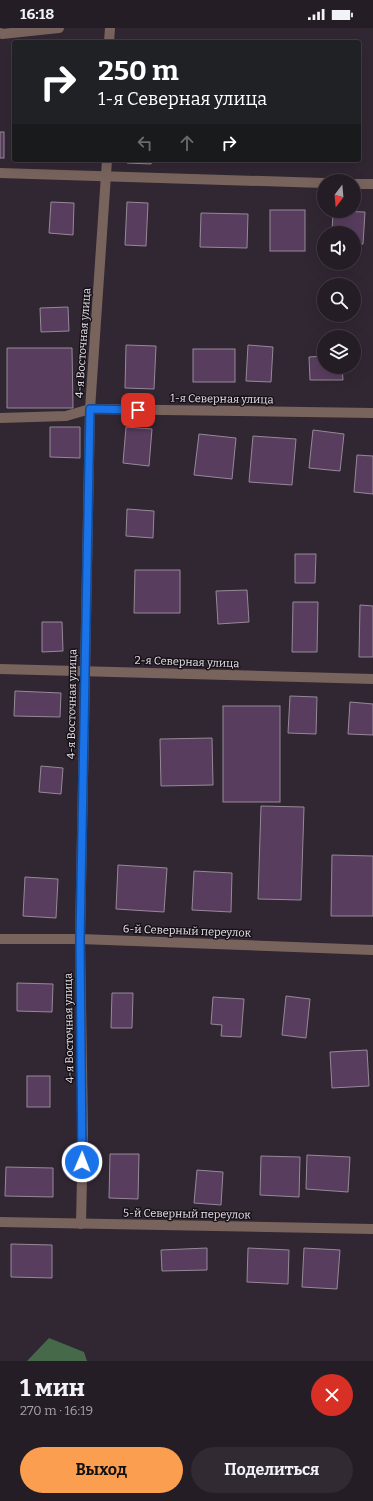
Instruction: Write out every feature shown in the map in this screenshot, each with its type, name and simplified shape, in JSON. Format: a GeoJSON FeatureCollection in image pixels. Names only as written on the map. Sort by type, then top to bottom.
{"type":"FeatureCollection","features":[{"type":"Feature","properties":{"kind":"street"},"geometry":{"type":"LineString","coordinates":[[0,34],[59,28]]}},
{"type":"Feature","properties":{"kind":"street"},"geometry":{"type":"LineString","coordinates":[[109,40],[110,28]]}},
{"type":"Feature","properties":{"kind":"street","name":"4-я Восточная улица"},"geometry":{"type":"LineString","coordinates":[[81,1224],[83,1131],[80,939],[90,409],[107,162]]}},
{"type":"Feature","properties":{"kind":"street"},"geometry":{"type":"LineString","coordinates":[[0,173],[317,183]]}},
{"type":"Feature","properties":{"kind":"street"},"geometry":{"type":"LineString","coordinates":[[361,184],[373,184]]}},
{"type":"Feature","properties":{"kind":"street","name":"1-я Северная улица"},"geometry":{"type":"LineString","coordinates":[[0,418],[66,416],[90,409],[373,413]]}},
{"type":"Feature","properties":{"kind":"street","name":"2-я Северная улица"},"geometry":{"type":"LineString","coordinates":[[0,669],[373,679]]}},
{"type":"Feature","properties":{"kind":"street","name":"6-й Северный переулок"},"geometry":{"type":"LineString","coordinates":[[0,939],[80,939],[373,950]]}},
{"type":"Feature","properties":{"kind":"street","name":"5-й Северный переулок"},"geometry":{"type":"LineString","coordinates":[[0,1222],[373,1229]]}},
{"type":"Feature","properties":{"kind":"green space"},"geometry":{"type":"Polygon","coordinates":[[[49,1338],[84,1352],[87,1361],[27,1361],[49,1338]]]}},
{"type":"Feature","properties":{"kind":"building"},"geometry":{"type":"Polygon","coordinates":[[[0,132],[4,132],[4,158],[0,158],[0,132]]]}},
{"type":"Feature","properties":{"kind":"building"},"geometry":{"type":"Polygon","coordinates":[[[127,162],[152,162],[151,164],[127,162]]]}},
{"type":"Feature","properties":{"kind":"building"},"geometry":{"type":"Polygon","coordinates":[[[51,202],[74,203],[73,235],[49,233],[51,202]]]}},
{"type":"Feature","properties":{"kind":"building"},"geometry":{"type":"Polygon","coordinates":[[[127,202],[148,203],[146,246],[125,245],[127,202]]]}},
{"type":"Feature","properties":{"kind":"building"},"geometry":{"type":"Polygon","coordinates":[[[270,210],[305,210],[305,251],[270,251],[270,210]]]}},
{"type":"Feature","properties":{"kind":"building"},"geometry":{"type":"Polygon","coordinates":[[[361,212],[365,212],[363,244],[361,244],[361,226],[332,226],[333,218],[361,218],[361,212]]]}},
{"type":"Feature","properties":{"kind":"building"},"geometry":{"type":"Polygon","coordinates":[[[201,213],[248,214],[247,248],[200,247],[201,213]]]}},
{"type":"Feature","properties":{"kind":"building"},"geometry":{"type":"Polygon","coordinates":[[[68,307],[69,331],[41,332],[40,308],[68,307]]]}},
{"type":"Feature","properties":{"kind":"building"},"geometry":{"type":"Polygon","coordinates":[[[126,345],[156,346],[154,389],[125,388],[126,345]]]}},
{"type":"Feature","properties":{"kind":"building"},"geometry":{"type":"Polygon","coordinates":[[[248,345],[273,347],[271,382],[246,381],[248,345]]]}},
{"type":"Feature","properties":{"kind":"building"},"geometry":{"type":"Polygon","coordinates":[[[7,348],[72,348],[73,408],[7,408],[7,348]]]}},
{"type":"Feature","properties":{"kind":"building"},"geometry":{"type":"Polygon","coordinates":[[[193,349],[235,349],[235,382],[193,382],[193,349]]]}},
{"type":"Feature","properties":{"kind":"building"},"geometry":{"type":"Polygon","coordinates":[[[317,356],[317,374],[343,374],[343,380],[310,380],[309,357],[317,356]]]}},
{"type":"Feature","properties":{"kind":"building"},"geometry":{"type":"Polygon","coordinates":[[[50,427],[80,427],[80,458],[50,457],[50,427]]]}},
{"type":"Feature","properties":{"kind":"building"},"geometry":{"type":"Polygon","coordinates":[[[126,427],[152,429],[149,466],[123,463],[126,427]]]}},
{"type":"Feature","properties":{"kind":"building"},"geometry":{"type":"Polygon","coordinates":[[[313,430],[344,434],[340,471],[309,468],[313,430]]]}},
{"type":"Feature","properties":{"kind":"building"},"geometry":{"type":"Polygon","coordinates":[[[199,434],[236,438],[232,479],[194,475],[199,434]]]}},
{"type":"Feature","properties":{"kind":"building"},"geometry":{"type":"Polygon","coordinates":[[[253,436],[296,439],[292,485],[249,482],[253,436]]]}},
{"type":"Feature","properties":{"kind":"building"},"geometry":{"type":"Polygon","coordinates":[[[357,455],[373,456],[373,494],[354,492],[357,455]]]}},
{"type":"Feature","properties":{"kind":"building"},"geometry":{"type":"Polygon","coordinates":[[[127,509],[154,511],[153,538],[126,536],[127,509]]]}},
{"type":"Feature","properties":{"kind":"building"},"geometry":{"type":"Polygon","coordinates":[[[295,554],[316,554],[315,583],[295,583],[295,554]]]}},
{"type":"Feature","properties":{"kind":"building"},"geometry":{"type":"Polygon","coordinates":[[[135,570],[180,570],[180,613],[134,613],[135,570]]]}},
{"type":"Feature","properties":{"kind":"building"},"geometry":{"type":"Polygon","coordinates":[[[247,590],[249,622],[218,624],[216,591],[247,590]]]}},
{"type":"Feature","properties":{"kind":"building"},"geometry":{"type":"Polygon","coordinates":[[[293,602],[318,602],[317,652],[292,652],[293,602]]]}},
{"type":"Feature","properties":{"kind":"building"},"geometry":{"type":"Polygon","coordinates":[[[360,605],[373,606],[373,657],[359,657],[360,605]]]}},
{"type":"Feature","properties":{"kind":"building"},"geometry":{"type":"Polygon","coordinates":[[[42,622],[62,622],[63,651],[42,652],[42,622]]]}},
{"type":"Feature","properties":{"kind":"building"},"geometry":{"type":"Polygon","coordinates":[[[15,691],[61,693],[60,717],[14,716],[15,691]]]}},
{"type":"Feature","properties":{"kind":"building"},"geometry":{"type":"Polygon","coordinates":[[[290,696],[317,697],[316,734],[288,733],[290,696]]]}},
{"type":"Feature","properties":{"kind":"building"},"geometry":{"type":"Polygon","coordinates":[[[350,702],[373,704],[373,735],[348,734],[350,702]]]}},
{"type":"Feature","properties":{"kind":"building"},"geometry":{"type":"Polygon","coordinates":[[[223,706],[280,706],[280,802],[223,802],[223,706]]]}},
{"type":"Feature","properties":{"kind":"building"},"geometry":{"type":"Polygon","coordinates":[[[212,738],[213,785],[161,786],[160,739],[212,738]]]}},
{"type":"Feature","properties":{"kind":"building"},"geometry":{"type":"Polygon","coordinates":[[[41,766],[63,768],[61,794],[39,792],[41,766]]]}},
{"type":"Feature","properties":{"kind":"building"},"geometry":{"type":"Polygon","coordinates":[[[261,806],[304,807],[301,900],[258,899],[261,806]]]}},
{"type":"Feature","properties":{"kind":"building"},"geometry":{"type":"Polygon","coordinates":[[[332,855],[373,856],[373,916],[331,916],[332,855]]]}},
{"type":"Feature","properties":{"kind":"building"},"geometry":{"type":"Polygon","coordinates":[[[118,865],[167,868],[164,912],[116,909],[118,865]]]}},
{"type":"Feature","properties":{"kind":"building"},"geometry":{"type":"Polygon","coordinates":[[[194,871],[232,873],[231,912],[192,910],[194,871]]]}},
{"type":"Feature","properties":{"kind":"building"},"geometry":{"type":"Polygon","coordinates":[[[25,877],[58,879],[56,918],[23,916],[25,877]]]}},
{"type":"Feature","properties":{"kind":"building"},"geometry":{"type":"Polygon","coordinates":[[[17,983],[53,984],[52,1012],[17,1011],[17,983]]]}},
{"type":"Feature","properties":{"kind":"building"},"geometry":{"type":"Polygon","coordinates":[[[112,993],[133,993],[132,1028],[111,1028],[112,993]]]}},
{"type":"Feature","properties":{"kind":"building"},"geometry":{"type":"Polygon","coordinates":[[[286,996],[310,999],[306,1038],[282,1035],[286,996]]]}},
{"type":"Feature","properties":{"kind":"building"},"geometry":{"type":"Polygon","coordinates":[[[213,997],[244,999],[241,1037],[221,1036],[222,1025],[211,1024],[213,997]]]}},
{"type":"Feature","properties":{"kind":"building"},"geometry":{"type":"Polygon","coordinates":[[[367,1050],[369,1086],[332,1088],[330,1052],[367,1050]]]}},
{"type":"Feature","properties":{"kind":"building"},"geometry":{"type":"Polygon","coordinates":[[[27,1076],[50,1076],[50,1107],[27,1107],[27,1076]]]}},
{"type":"Feature","properties":{"kind":"building"},"geometry":{"type":"Polygon","coordinates":[[[110,1154],[139,1154],[138,1199],[109,1198],[110,1154]]]}},
{"type":"Feature","properties":{"kind":"building"},"geometry":{"type":"Polygon","coordinates":[[[307,1155],[350,1157],[348,1192],[306,1189],[307,1155]]]}},
{"type":"Feature","properties":{"kind":"building"},"geometry":{"type":"Polygon","coordinates":[[[261,1156],[300,1157],[299,1197],[260,1195],[261,1156]]]}},
{"type":"Feature","properties":{"kind":"building"},"geometry":{"type":"Polygon","coordinates":[[[6,1167],[53,1168],[53,1197],[5,1196],[6,1167]]]}},
{"type":"Feature","properties":{"kind":"building"},"geometry":{"type":"Polygon","coordinates":[[[197,1170],[223,1172],[221,1205],[194,1203],[197,1170]]]}},
{"type":"Feature","properties":{"kind":"building"},"geometry":{"type":"Polygon","coordinates":[[[11,1244],[52,1245],[52,1278],[11,1277],[11,1244]]]}},
{"type":"Feature","properties":{"kind":"building"},"geometry":{"type":"Polygon","coordinates":[[[207,1248],[207,1270],[162,1271],[161,1250],[207,1248]]]}},
{"type":"Feature","properties":{"kind":"building"},"geometry":{"type":"Polygon","coordinates":[[[248,1248],[289,1250],[288,1284],[247,1282],[248,1248]]]}},
{"type":"Feature","properties":{"kind":"building"},"geometry":{"type":"Polygon","coordinates":[[[304,1248],[340,1250],[337,1289],[302,1287],[304,1248]]]}},
{"type":"Feature","properties":{"kind":"route"},"geometry":{"type":"LineString","coordinates":[[82,1162],[83,1131],[80,939],[90,409],[138,410]]}}]}
